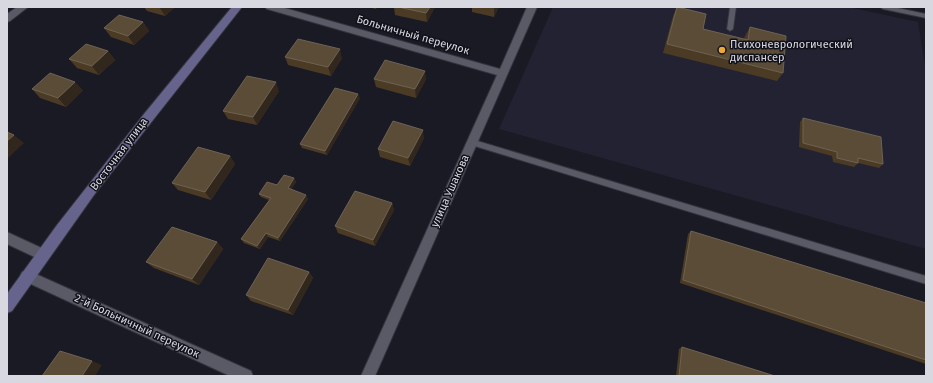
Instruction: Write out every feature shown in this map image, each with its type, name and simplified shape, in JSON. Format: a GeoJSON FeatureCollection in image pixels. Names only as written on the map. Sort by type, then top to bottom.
{"type":"FeatureCollection","features":[{"type":"Feature","properties":{"kind":"street"},"geometry":{"type":"LineString","coordinates":[[7,19],[23,7]]}},
{"type":"Feature","properties":{"kind":"street","name":"Восточная улица"},"geometry":{"type":"LineString","coordinates":[[7,306],[27,276],[148,114],[237,7]]}},
{"type":"Feature","properties":{"kind":"street","name":"Больничный переулок"},"geometry":{"type":"LineString","coordinates":[[270,7],[502,73]]}},
{"type":"Feature","properties":{"kind":"street","name":"улица Ушакова"},"geometry":{"type":"LineString","coordinates":[[368,376],[532,7]]}},
{"type":"Feature","properties":{"kind":"street"},"geometry":{"type":"LineString","coordinates":[[7,238],[43,255]]}},
{"type":"Feature","properties":{"kind":"street","name":"2-й Больничный переулок"},"geometry":{"type":"LineString","coordinates":[[27,276],[246,376]]}},
{"type":"Feature","properties":{"kind":"lane"},"geometry":{"type":"LineString","coordinates":[[730,29],[733,7]]}},
{"type":"Feature","properties":{"kind":"lane"},"geometry":{"type":"LineString","coordinates":[[883,7],[926,16]]}},
{"type":"Feature","properties":{"kind":"lane"},"geometry":{"type":"LineString","coordinates":[[471,142],[926,280]]}},
{"type":"Feature","properties":{"kind":"shaded area"},"geometry":{"type":"Polygon","coordinates":[[[553,7],[848,7],[918,22],[926,72],[926,249],[499,129],[553,7]]]}},
{"type":"Feature","properties":{"kind":"building"},"geometry":{"type":"Polygon","coordinates":[[[398,7],[430,7],[426,13],[398,7]]]}},
{"type":"Feature","properties":{"kind":"building","name":"Психоневрологический диспансер"},"geometry":{"type":"Polygon","coordinates":[[[677,7],[706,14],[703,29],[748,40],[750,27],[786,36],[783,73],[667,44],[677,7]]]}},
{"type":"Feature","properties":{"kind":"building"},"geometry":{"type":"Polygon","coordinates":[[[119,15],[143,22],[128,36],[104,28],[119,15]]]}},
{"type":"Feature","properties":{"kind":"building"},"geometry":{"type":"Polygon","coordinates":[[[298,39],[340,49],[328,67],[285,57],[298,39]]]}},
{"type":"Feature","properties":{"kind":"building"},"geometry":{"type":"Polygon","coordinates":[[[86,44],[108,51],[92,66],[69,59],[86,44]]]}},
{"type":"Feature","properties":{"kind":"building"},"geometry":{"type":"Polygon","coordinates":[[[385,60],[425,71],[415,89],[374,79],[385,60]]]}},
{"type":"Feature","properties":{"kind":"building"},"geometry":{"type":"Polygon","coordinates":[[[50,73],[75,82],[58,98],[32,89],[50,73]]]}},
{"type":"Feature","properties":{"kind":"building"},"geometry":{"type":"Polygon","coordinates":[[[247,76],[276,82],[253,117],[223,111],[247,76]]]}},
{"type":"Feature","properties":{"kind":"building"},"geometry":{"type":"Polygon","coordinates":[[[335,88],[358,94],[325,151],[300,144],[335,88]]]}},
{"type":"Feature","properties":{"kind":"building"},"geometry":{"type":"Polygon","coordinates":[[[803,118],[881,137],[883,164],[858,158],[858,163],[837,158],[837,152],[803,143],[803,118]]]}},
{"type":"Feature","properties":{"kind":"building"},"geometry":{"type":"Polygon","coordinates":[[[393,121],[423,130],[408,158],[378,149],[393,121]]]}},
{"type":"Feature","properties":{"kind":"building"},"geometry":{"type":"Polygon","coordinates":[[[7,132],[14,135],[7,141],[7,132]]]}},
{"type":"Feature","properties":{"kind":"building"},"geometry":{"type":"Polygon","coordinates":[[[198,147],[230,156],[205,192],[172,183],[198,147]]]}},
{"type":"Feature","properties":{"kind":"building"},"geometry":{"type":"Polygon","coordinates":[[[284,175],[294,178],[288,188],[306,195],[278,238],[266,233],[257,246],[241,239],[271,198],[259,194],[267,182],[277,185],[284,175]]]}},
{"type":"Feature","properties":{"kind":"building"},"geometry":{"type":"Polygon","coordinates":[[[355,191],[392,203],[373,240],[335,226],[355,191]]]}},
{"type":"Feature","properties":{"kind":"building"},"geometry":{"type":"Polygon","coordinates":[[[172,227],[217,242],[192,279],[146,262],[172,227]]]}},
{"type":"Feature","properties":{"kind":"building"},"geometry":{"type":"Polygon","coordinates":[[[691,231],[926,303],[926,360],[683,280],[691,231]]]}},
{"type":"Feature","properties":{"kind":"building"},"geometry":{"type":"Polygon","coordinates":[[[268,258],[309,272],[288,310],[246,295],[268,258]]]}},
{"type":"Feature","properties":{"kind":"building"},"geometry":{"type":"Polygon","coordinates":[[[682,347],[775,376],[679,376],[682,347]]]}},
{"type":"Feature","properties":{"kind":"building"},"geometry":{"type":"Polygon","coordinates":[[[60,351],[92,361],[82,376],[42,376],[60,351]]]}},
{"type":"Feature","properties":{"kind":"place","name":"Психоневрологический диспансер"},"geometry":{"type":"Point","coordinates":[722,50]}}]}
